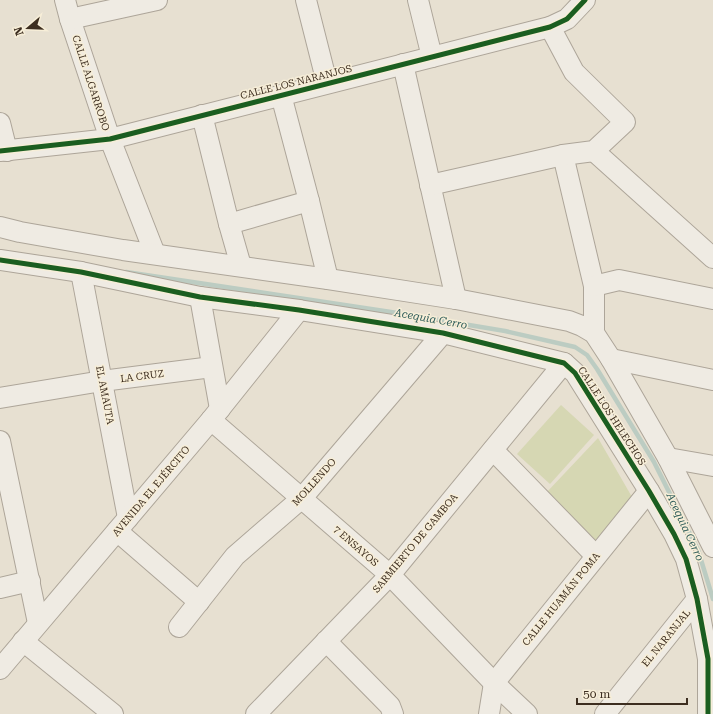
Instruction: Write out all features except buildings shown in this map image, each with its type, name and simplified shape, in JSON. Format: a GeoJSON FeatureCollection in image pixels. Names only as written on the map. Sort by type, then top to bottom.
{"type":"FeatureCollection","features":[{"type":"Feature","properties":{"kind":"street","name":"CALLE ALGARROBO"},"geometry":{"type":"LineString","coordinates":[[65,0],[110,139],[155,254]]}},
{"type":"Feature","properties":{"kind":"street"},"geometry":{"type":"LineString","coordinates":[[70,19],[157,0]]}},
{"type":"Feature","properties":{"kind":"street"},"geometry":{"type":"LineString","coordinates":[[306,0],[327,83]]}},
{"type":"Feature","properties":{"kind":"street"},"geometry":{"type":"LineString","coordinates":[[418,0],[432,57]]}},
{"type":"Feature","properties":{"kind":"street","name":"CALLE LOS NARANJOS"},"geometry":{"type":"LineString","coordinates":[[4,151],[110,139],[550,27],[567,19],[585,0]]}},
{"type":"Feature","properties":{"kind":"street"},"geometry":{"type":"LineString","coordinates":[[430,185],[562,155],[594,151],[625,122],[574,72],[550,27]]}},
{"type":"Feature","properties":{"kind":"street"},"geometry":{"type":"LineString","coordinates":[[403,64],[456,299]]}},
{"type":"Feature","properties":{"kind":"street"},"geometry":{"type":"LineString","coordinates":[[281,95],[328,279]]}},
{"type":"Feature","properties":{"kind":"street"},"geometry":{"type":"LineString","coordinates":[[202,115],[229,224],[242,266]]}},
{"type":"Feature","properties":{"kind":"street"},"geometry":{"type":"LineString","coordinates":[[0,123],[4,151]]}},
{"type":"Feature","properties":{"kind":"street"},"geometry":{"type":"LineString","coordinates":[[594,151],[713,258]]}},
{"type":"Feature","properties":{"kind":"street"},"geometry":{"type":"LineString","coordinates":[[562,155],[594,286],[594,333]]}},
{"type":"Feature","properties":{"kind":"street"},"geometry":{"type":"LineString","coordinates":[[229,224],[309,201]]}},
{"type":"Feature","properties":{"kind":"street"},"geometry":{"type":"LineString","coordinates":[[0,227],[20,232],[123,250],[242,266],[456,299],[569,321],[582,326],[594,333],[611,359],[668,458],[713,547]]}},
{"type":"Feature","properties":{"kind":"street"},"geometry":{"type":"LineString","coordinates":[[0,260],[81,272],[200,297],[299,310]]}},
{"type":"Feature","properties":{"kind":"street","name":"EL AMAUTA"},"geometry":{"type":"LineString","coordinates":[[81,272],[102,381],[122,525]]}},
{"type":"Feature","properties":{"kind":"street"},"geometry":{"type":"LineString","coordinates":[[594,286],[619,280],[713,300]]}},
{"type":"Feature","properties":{"kind":"street"},"geometry":{"type":"LineString","coordinates":[[200,297],[212,367],[216,415]]}},
{"type":"Feature","properties":{"kind":"street","name":"CALLE LOS HELECHOS"},"geometry":{"type":"LineString","coordinates":[[299,310],[443,333],[564,363],[575,373],[649,491],[674,534],[686,559],[697,599],[708,659],[708,714]]}},
{"type":"Feature","properties":{"kind":"street","name":"AVENIDA EL EJÉRCITO"},"geometry":{"type":"LineString","coordinates":[[0,669],[216,415],[299,310]]}},
{"type":"Feature","properties":{"kind":"street","name":"MOLLENDO"},"geometry":{"type":"LineString","coordinates":[[179,627],[235,556],[302,498],[443,333]]}},
{"type":"Feature","properties":{"kind":"street"},"geometry":{"type":"LineString","coordinates":[[611,359],[713,380]]}},
{"type":"Feature","properties":{"kind":"street","name":"SARMIERTO DE GAMBOA"},"geometry":{"type":"LineString","coordinates":[[256,714],[390,575],[564,363]]}},
{"type":"Feature","properties":{"kind":"street","name":"LA CRUZ"},"geometry":{"type":"LineString","coordinates":[[0,398],[102,381],[212,367]]}},
{"type":"Feature","properties":{"kind":"street","name":"7 ENSAYOS"},"geometry":{"type":"LineString","coordinates":[[216,415],[302,498],[390,575],[494,683],[527,714]]}},
{"type":"Feature","properties":{"kind":"street"},"geometry":{"type":"LineString","coordinates":[[0,441],[38,624]]}},
{"type":"Feature","properties":{"kind":"street"},"geometry":{"type":"LineString","coordinates":[[493,450],[596,556]]}},
{"type":"Feature","properties":{"kind":"street"},"geometry":{"type":"LineString","coordinates":[[668,458],[713,466]]}},
{"type":"Feature","properties":{"kind":"street","name":"CALLE HUAMÁN POMA"},"geometry":{"type":"LineString","coordinates":[[489,714],[494,683],[649,491]]}},
{"type":"Feature","properties":{"kind":"street"},"geometry":{"type":"LineString","coordinates":[[122,525],[199,602]]}},
{"type":"Feature","properties":{"kind":"street"},"geometry":{"type":"LineString","coordinates":[[0,588],[30,581]]}},
{"type":"Feature","properties":{"kind":"street","name":"EL NARANJAL"},"geometry":{"type":"LineString","coordinates":[[605,714],[697,599]]}},
{"type":"Feature","properties":{"kind":"street"},"geometry":{"type":"LineString","coordinates":[[326,640],[390,706],[393,714]]}},
{"type":"Feature","properties":{"kind":"street"},"geometry":{"type":"LineString","coordinates":[[23,642],[113,714]]}},
{"type":"Feature","properties":{"kind":"green space"},"geometry":{"type":"Polygon","coordinates":[[[561,405],[594,435],[550,484],[517,454],[561,405]]]}},
{"type":"Feature","properties":{"kind":"green space"},"geometry":{"type":"Polygon","coordinates":[[[598,438],[632,497],[596,541],[589,540],[546,493],[598,438]]]}},
{"type":"Feature","properties":{"kind":"waterway","name":"Acequia Cerro"},"geometry":{"type":"LineString","coordinates":[[126,272],[391,312],[505,331],[575,347],[587,355],[597,369],[654,462],[698,550],[713,599]]}},
{"type":"Feature","properties":{"kind":"cycle path"},"geometry":{"type":"LineString","coordinates":[[0,151],[110,139],[550,27],[567,19],[585,0]]}},
{"type":"Feature","properties":{"kind":"cycle path"},"geometry":{"type":"LineString","coordinates":[[0,260],[81,272],[200,297],[299,310],[443,333],[564,363],[575,373],[649,491],[674,534],[686,559],[697,599],[708,659],[708,714]]}}]}
